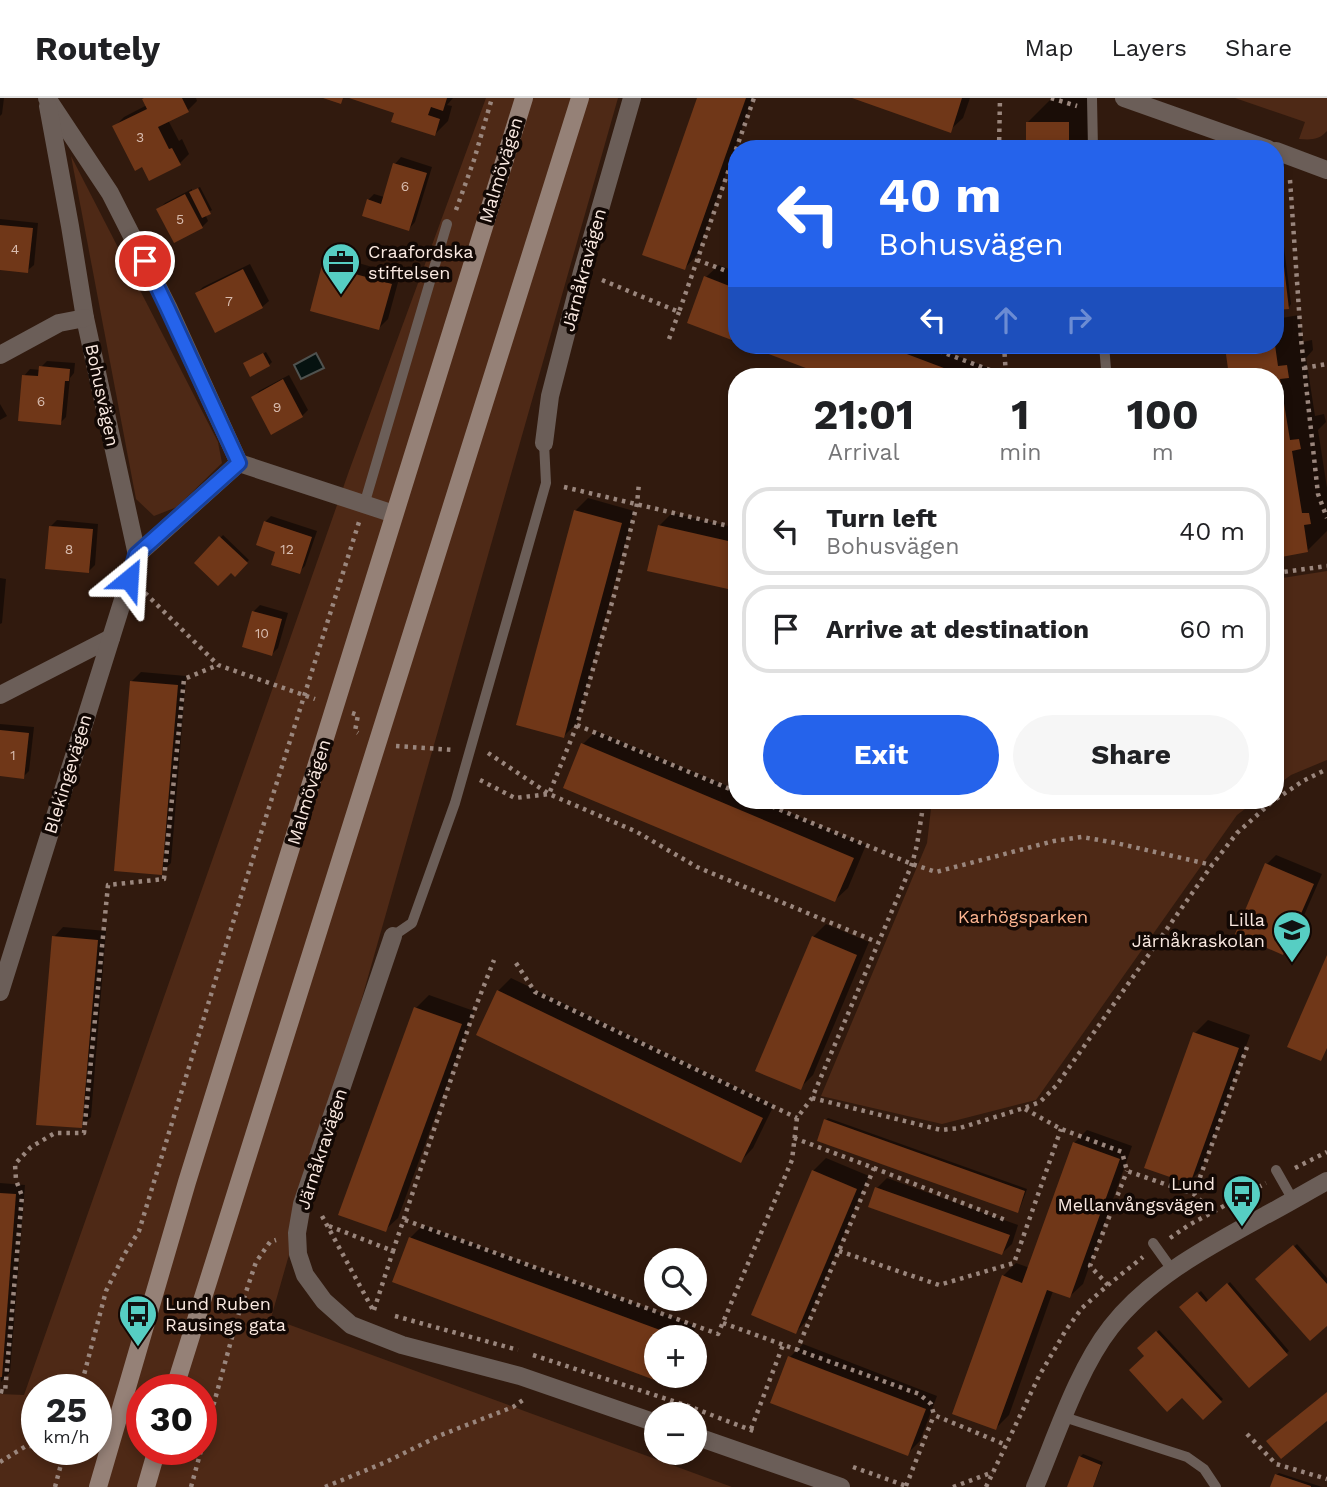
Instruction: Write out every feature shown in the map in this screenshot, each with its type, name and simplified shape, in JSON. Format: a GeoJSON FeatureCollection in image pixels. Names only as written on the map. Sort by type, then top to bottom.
{"type":"FeatureCollection","features":[{"type":"Feature","properties":{"kind":"main road","name":"Malmövägen"},"geometry":{"type":"LineString","coordinates":[[98,1487],[187,1182],[524,98]]}},
{"type":"Feature","properties":{"kind":"main road"},"geometry":{"type":"LineString","coordinates":[[179,1374],[580,98]]}},
{"type":"Feature","properties":{"kind":"main road"},"geometry":{"type":"LineString","coordinates":[[146,1487],[152,1465]]}},
{"type":"Feature","properties":{"kind":"street","name":"Bohusvägen"},"geometry":{"type":"LineString","coordinates":[[47,98],[85,318],[136,555]]}},
{"type":"Feature","properties":{"kind":"street","name":"Bohusvägen"},"geometry":{"type":"LineString","coordinates":[[47,98],[110,193],[167,307],[239,463]]}},
{"type":"Feature","properties":{"kind":"street","name":"Järnåkravägen"},"geometry":{"type":"LineString","coordinates":[[544,443],[550,396],[632,98]]}},
{"type":"Feature","properties":{"kind":"street"},"geometry":{"type":"LineString","coordinates":[[1124,98],[1243,140]]}},
{"type":"Feature","properties":{"kind":"street"},"geometry":{"type":"LineString","coordinates":[[1284,155],[1327,170]]}},
{"type":"Feature","properties":{"kind":"street"},"geometry":{"type":"LineString","coordinates":[[0,355],[59,323],[85,318]]}},
{"type":"Feature","properties":{"kind":"street"},"geometry":{"type":"LineString","coordinates":[[136,555],[239,463],[394,514]]}},
{"type":"Feature","properties":{"kind":"street","name":"Blekingevägen"},"geometry":{"type":"LineString","coordinates":[[0,992],[136,555]]}},
{"type":"Feature","properties":{"kind":"street"},"geometry":{"type":"LineString","coordinates":[[0,695],[111,638]]}},
{"type":"Feature","properties":{"kind":"street","name":"Järnåkravägen"},"geometry":{"type":"LineString","coordinates":[[393,936],[302,1204],[297,1233],[298,1254],[305,1275],[324,1301],[351,1325],[401,1345],[520,1377],[644,1419]]}},
{"type":"Feature","properties":{"kind":"street"},"geometry":{"type":"LineString","coordinates":[[1035,1487],[1082,1376],[1110,1328],[1125,1311],[1159,1280],[1206,1248],[1327,1181]]}},
{"type":"Feature","properties":{"kind":"street"},"geometry":{"type":"LineString","coordinates":[[707,1440],[841,1487]]}},
{"type":"Feature","properties":{"kind":"lane"},"geometry":{"type":"LineString","coordinates":[[1092,98],[1094,140]]}},
{"type":"Feature","properties":{"kind":"lane"},"geometry":{"type":"LineString","coordinates":[[364,505],[447,224]]}},
{"type":"Feature","properties":{"kind":"lane"},"geometry":{"type":"LineString","coordinates":[[393,936],[412,923],[455,803],[546,483],[544,443]]}},
{"type":"Feature","properties":{"kind":"lane"},"geometry":{"type":"LineString","coordinates":[[1276,1170],[1293,1200]]}},
{"type":"Feature","properties":{"kind":"lane"},"geometry":{"type":"LineString","coordinates":[[1153,1243],[1173,1271]]}},
{"type":"Feature","properties":{"kind":"lane"},"geometry":{"type":"LineString","coordinates":[[1064,1417],[1186,1457],[1205,1469],[1216,1487]]}},
{"type":"Feature","properties":{"kind":"path"},"geometry":{"type":"LineString","coordinates":[[739,140],[754,98]]}},
{"type":"Feature","properties":{"kind":"path"},"geometry":{"type":"LineString","coordinates":[[999,140],[1000,98]]}},
{"type":"Feature","properties":{"kind":"path"},"geometry":{"type":"LineString","coordinates":[[669,339],[728,172]]}},
{"type":"Feature","properties":{"kind":"path"},"geometry":{"type":"LineString","coordinates":[[1290,180],[1304,368],[1318,494],[1327,518]]}},
{"type":"Feature","properties":{"kind":"path"},"geometry":{"type":"LineString","coordinates":[[697,260],[728,272]]}},
{"type":"Feature","properties":{"kind":"path"},"geometry":{"type":"LineString","coordinates":[[582,272],[679,312]]}},
{"type":"Feature","properties":{"kind":"path"},"geometry":{"type":"LineString","coordinates":[[947,354],[985,368]]}},
{"type":"Feature","properties":{"kind":"path"},"geometry":{"type":"LineString","coordinates":[[1304,368],[1327,364]]}},
{"type":"Feature","properties":{"kind":"path"},"geometry":{"type":"LineString","coordinates":[[546,483],[728,526]]}},
{"type":"Feature","properties":{"kind":"path"},"geometry":{"type":"LineString","coordinates":[[549,794],[577,725],[615,592],[637,504],[639,483]]}},
{"type":"Feature","properties":{"kind":"path"},"geometry":{"type":"LineString","coordinates":[[84,1374],[106,1291],[139,1231],[364,505]]}},
{"type":"Feature","properties":{"kind":"path"},"geometry":{"type":"LineString","coordinates":[[1284,572],[1327,566]]}},
{"type":"Feature","properties":{"kind":"path"},"geometry":{"type":"LineString","coordinates":[[129,579],[218,665],[305,695]]}},
{"type":"Feature","properties":{"kind":"path"},"geometry":{"type":"LineString","coordinates":[[0,1391],[5,1392],[22,1196],[16,1180],[15,1164],[31,1147],[55,1133],[84,1133],[108,885],[164,879],[184,679],[218,665]]}},
{"type":"Feature","properties":{"kind":"path"},"geometry":{"type":"LineString","coordinates":[[577,725],[728,788]]}},
{"type":"Feature","properties":{"kind":"path"},"geometry":{"type":"LineString","coordinates":[[472,743],[549,794],[637,832],[697,867],[877,942]]}},
{"type":"Feature","properties":{"kind":"path"},"geometry":{"type":"LineString","coordinates":[[1284,793],[1327,769]]}},
{"type":"Feature","properties":{"kind":"path"},"geometry":{"type":"LineString","coordinates":[[464,771],[515,798],[549,794]]}},
{"type":"Feature","properties":{"kind":"path"},"geometry":{"type":"LineString","coordinates":[[779,809],[936,872],[1054,841],[1082,837],[1212,865]]}},
{"type":"Feature","properties":{"kind":"path"},"geometry":{"type":"LineString","coordinates":[[405,1220],[718,1334],[792,1160],[797,1118],[812,1098],[912,864],[918,845],[923,809]]}},
{"type":"Feature","properties":{"kind":"path"},"geometry":{"type":"LineString","coordinates":[[812,1098],[941,1130],[960,1128],[1040,1102],[1056,1086],[1212,865],[1237,833],[1264,809]]}},
{"type":"Feature","properties":{"kind":"path"},"geometry":{"type":"LineString","coordinates":[[373,1311],[474,1011],[494,960]]}},
{"type":"Feature","properties":{"kind":"path"},"geometry":{"type":"LineString","coordinates":[[516,963],[535,992],[797,1118]]}},
{"type":"Feature","properties":{"kind":"path"},"geometry":{"type":"LineString","coordinates":[[1194,1194],[1247,1047]]}},
{"type":"Feature","properties":{"kind":"path"},"geometry":{"type":"LineString","coordinates":[[1024,1108],[1061,1129],[1122,1152],[1127,1171],[1090,1266],[1108,1285]]}},
{"type":"Feature","properties":{"kind":"path"},"geometry":{"type":"LineString","coordinates":[[839,1251],[939,1286],[1014,1263],[1061,1129]]}},
{"type":"Feature","properties":{"kind":"path"},"geometry":{"type":"LineString","coordinates":[[794,1138],[1008,1222]]}},
{"type":"Feature","properties":{"kind":"path"},"geometry":{"type":"LineString","coordinates":[[797,1350],[874,1168]]}},
{"type":"Feature","properties":{"kind":"path"},"geometry":{"type":"LineString","coordinates":[[1127,1171],[1194,1194],[1212,1212]]}},
{"type":"Feature","properties":{"kind":"path"},"geometry":{"type":"LineString","coordinates":[[320,1212],[373,1311],[566,1364],[762,1434]]}},
{"type":"Feature","properties":{"kind":"path"},"geometry":{"type":"LineString","coordinates":[[328,1225],[393,1251]]}},
{"type":"Feature","properties":{"kind":"path"},"geometry":{"type":"LineString","coordinates":[[191,1487],[237,1319],[256,1262],[270,1242],[297,1233]]}},
{"type":"Feature","properties":{"kind":"path"},"geometry":{"type":"LineString","coordinates":[[723,1323],[919,1394],[931,1404],[934,1415],[907,1486],[846,1465]]}},
{"type":"Feature","properties":{"kind":"path"},"geometry":{"type":"LineString","coordinates":[[751,1429],[783,1345]]}},
{"type":"Feature","properties":{"kind":"path"},"geometry":{"type":"LineString","coordinates":[[325,1487],[386,1462],[441,1434],[513,1407],[550,1387]]}},
{"type":"Feature","properties":{"kind":"path"},"geometry":{"type":"LineString","coordinates":[[934,1415],[1006,1445]]}},
{"type":"Feature","properties":{"kind":"path"},"geometry":{"type":"LineString","coordinates":[[1247,1434],[1276,1464],[1327,1479]]}},
{"type":"Feature","properties":{"kind":"path"},"geometry":{"type":"LineString","coordinates":[[0,1462],[21,1449]]}},
{"type":"Feature","properties":{"kind":"path"},"geometry":{"type":"LineString","coordinates":[[55,1487],[61,1465]]}},
{"type":"Feature","properties":{"kind":"path"},"geometry":{"type":"LineString","coordinates":[[953,1487],[993,1472]]}},
{"type":"Feature","properties":{"kind":"green space"},"geometry":{"type":"Polygon","coordinates":[[[486,98],[618,98],[271,1318],[644,1455],[644,1465],[672,1465],[732,1487],[0,1487],[0,1394],[21,1395],[21,1465],[112,1465],[112,1374],[31,1374],[349,471],[486,98]]]}},
{"type":"Feature","properties":{"kind":"green space"},"geometry":{"type":"Polygon","coordinates":[[[1235,98],[1327,98],[1327,131],[1315,139],[1299,139],[1305,122],[1235,98]]]}},
{"type":"Feature","properties":{"kind":"green space"},"geometry":{"type":"Polygon","coordinates":[[[71,156],[218,442],[222,463],[177,507],[154,516],[136,499],[71,156]]]}},
{"type":"Feature","properties":{"kind":"green space"},"geometry":{"type":"Polygon","coordinates":[[[1327,571],[1327,760],[1284,780],[1284,578],[1327,571]]]}},
{"type":"Feature","properties":{"kind":"green space","name":"Karhögsparken"},"geometry":{"type":"Polygon","coordinates":[[[931,809],[1245,809],[1237,815],[1036,1100],[942,1124],[821,1096],[927,843],[931,809]]]}},
{"type":"Feature","properties":{"kind":"shaded area"},"geometry":{"type":"Polygon","coordinates":[[[316,353],[324,368],[301,379],[294,365],[316,353]]]}},
{"type":"Feature","properties":{"kind":"building"},"geometry":{"type":"Polygon","coordinates":[[[182,98],[189,112],[158,127],[181,165],[149,181],[142,167],[135,171],[112,126],[147,109],[142,99],[182,98]]]}},
{"type":"Feature","properties":{"kind":"building"},"geometry":{"type":"Polygon","coordinates":[[[323,98],[343,98],[341,104],[323,98]]]}},
{"type":"Feature","properties":{"kind":"building"},"geometry":{"type":"Polygon","coordinates":[[[349,98],[447,98],[443,111],[431,107],[428,115],[440,119],[435,136],[391,122],[394,113],[349,98]]]}},
{"type":"Feature","properties":{"kind":"building"},"geometry":{"type":"Polygon","coordinates":[[[697,98],[746,98],[731,140],[728,140],[728,149],[685,270],[642,255],[697,98]]]}},
{"type":"Feature","properties":{"kind":"building"},"geometry":{"type":"Polygon","coordinates":[[[852,98],[962,98],[951,133],[852,98]]]}},
{"type":"Feature","properties":{"kind":"building"},"geometry":{"type":"Polygon","coordinates":[[[1026,122],[1069,122],[1069,140],[1026,140],[1026,122]]]}},
{"type":"Feature","properties":{"kind":"building"},"geometry":{"type":"Polygon","coordinates":[[[393,163],[427,173],[409,231],[362,216],[367,199],[381,204],[393,163]]]}},
{"type":"Feature","properties":{"kind":"building"},"geometry":{"type":"Polygon","coordinates":[[[198,188],[211,214],[202,218],[189,192],[198,188]]]}},
{"type":"Feature","properties":{"kind":"building"},"geometry":{"type":"Polygon","coordinates":[[[185,194],[203,228],[174,243],[156,209],[185,194]]]}},
{"type":"Feature","properties":{"kind":"building"},"geometry":{"type":"Polygon","coordinates":[[[0,225],[33,228],[28,273],[0,270],[0,225]]]}},
{"type":"Feature","properties":{"kind":"building"},"geometry":{"type":"Polygon","coordinates":[[[322,265],[392,284],[379,330],[310,311],[322,265]]]}},
{"type":"Feature","properties":{"kind":"building"},"geometry":{"type":"Polygon","coordinates":[[[1284,266],[1289,309],[1284,309],[1284,266]]]}},
{"type":"Feature","properties":{"kind":"building"},"geometry":{"type":"Polygon","coordinates":[[[243,269],[263,308],[215,333],[195,293],[243,269]]]}},
{"type":"Feature","properties":{"kind":"building"},"geometry":{"type":"Polygon","coordinates":[[[704,276],[728,285],[728,339],[687,323],[704,276]]]}},
{"type":"Feature","properties":{"kind":"building"},"geometry":{"type":"Polygon","coordinates":[[[263,353],[270,366],[250,377],[243,363],[263,353]]]}},
{"type":"Feature","properties":{"kind":"building"},"geometry":{"type":"Polygon","coordinates":[[[769,354],[907,354],[944,368],[806,368],[769,354]]]}},
{"type":"Feature","properties":{"kind":"building"},"geometry":{"type":"Polygon","coordinates":[[[1226,354],[1276,354],[1278,366],[1287,365],[1289,378],[1284,379],[1284,368],[1228,368],[1226,354]]]}},
{"type":"Feature","properties":{"kind":"building"},"geometry":{"type":"Polygon","coordinates":[[[39,366],[70,369],[69,381],[65,381],[61,425],[18,421],[22,375],[38,376],[39,366]]]}},
{"type":"Feature","properties":{"kind":"building"},"geometry":{"type":"Polygon","coordinates":[[[283,379],[303,417],[271,435],[251,397],[283,379]]]}},
{"type":"Feature","properties":{"kind":"building"},"geometry":{"type":"Polygon","coordinates":[[[1284,403],[1290,440],[1299,439],[1301,449],[1292,451],[1302,513],[1309,513],[1311,524],[1304,525],[1308,552],[1284,556],[1284,403]]]}},
{"type":"Feature","properties":{"kind":"building"},"geometry":{"type":"Polygon","coordinates":[[[574,510],[622,523],[564,738],[516,725],[574,510]]]}},
{"type":"Feature","properties":{"kind":"building"},"geometry":{"type":"Polygon","coordinates":[[[264,521],[312,537],[300,574],[271,565],[275,552],[256,545],[264,521]]]}},
{"type":"Feature","properties":{"kind":"building"},"geometry":{"type":"Polygon","coordinates":[[[658,525],[728,541],[728,589],[647,571],[658,525]]]}},
{"type":"Feature","properties":{"kind":"building"},"geometry":{"type":"Polygon","coordinates":[[[49,526],[93,529],[89,573],[45,569],[49,526]]]}},
{"type":"Feature","properties":{"kind":"building"},"geometry":{"type":"Polygon","coordinates":[[[219,536],[248,563],[235,577],[231,573],[218,586],[194,563],[219,536]]]}},
{"type":"Feature","properties":{"kind":"building"},"geometry":{"type":"Polygon","coordinates":[[[252,611],[282,619],[272,656],[242,647],[252,611]]]}},
{"type":"Feature","properties":{"kind":"building"},"geometry":{"type":"Polygon","coordinates":[[[130,681],[178,685],[162,875],[114,871],[130,681]]]}},
{"type":"Feature","properties":{"kind":"building"},"geometry":{"type":"Polygon","coordinates":[[[0,730],[29,733],[24,779],[0,776],[0,730]]]}},
{"type":"Feature","properties":{"kind":"building"},"geometry":{"type":"Polygon","coordinates":[[[581,743],[728,805],[728,809],[738,809],[854,858],[835,902],[563,788],[581,743]]]}},
{"type":"Feature","properties":{"kind":"building"},"geometry":{"type":"Polygon","coordinates":[[[1265,863],[1314,884],[1283,955],[1235,934],[1265,863]]]}},
{"type":"Feature","properties":{"kind":"building"},"geometry":{"type":"Polygon","coordinates":[[[52,936],[98,940],[82,1128],[36,1125],[52,936]]]}},
{"type":"Feature","properties":{"kind":"building"},"geometry":{"type":"Polygon","coordinates":[[[812,936],[857,955],[801,1090],[755,1071],[812,936]]]}},
{"type":"Feature","properties":{"kind":"building"},"geometry":{"type":"Polygon","coordinates":[[[1327,955],[1327,1048],[1321,1061],[1287,1047],[1327,955]]]}},
{"type":"Feature","properties":{"kind":"building"},"geometry":{"type":"Polygon","coordinates":[[[497,990],[763,1118],[741,1163],[476,1035],[497,990]]]}},
{"type":"Feature","properties":{"kind":"building"},"geometry":{"type":"Polygon","coordinates":[[[414,1007],[462,1024],[386,1232],[338,1215],[414,1007]]]}},
{"type":"Feature","properties":{"kind":"building"},"geometry":{"type":"Polygon","coordinates":[[[1193,1032],[1239,1048],[1190,1184],[1144,1168],[1193,1032]]]}},
{"type":"Feature","properties":{"kind":"building"},"geometry":{"type":"Polygon","coordinates":[[[824,1119],[1025,1191],[1018,1213],[817,1141],[824,1119]]]}},
{"type":"Feature","properties":{"kind":"building"},"geometry":{"type":"Polygon","coordinates":[[[1073,1142],[1120,1159],[1070,1298],[1047,1290],[996,1430],[952,1414],[1002,1275],[1022,1283],[1073,1142]]]}},
{"type":"Feature","properties":{"kind":"building"},"geometry":{"type":"Polygon","coordinates":[[[812,1170],[857,1189],[796,1334],[751,1315],[812,1170]]]}},
{"type":"Feature","properties":{"kind":"building"},"geometry":{"type":"Polygon","coordinates":[[[875,1187],[1010,1235],[1002,1255],[868,1207],[875,1187]]]}},
{"type":"Feature","properties":{"kind":"building"},"geometry":{"type":"Polygon","coordinates":[[[0,1193],[16,1194],[2,1377],[0,1377],[0,1193]]]}},
{"type":"Feature","properties":{"kind":"building"},"geometry":{"type":"Polygon","coordinates":[[[409,1237],[647,1325],[644,1325],[644,1376],[392,1282],[409,1237]]]}},
{"type":"Feature","properties":{"kind":"building"},"geometry":{"type":"Polygon","coordinates":[[[1293,1245],[1327,1284],[1327,1326],[1310,1341],[1255,1279],[1293,1245]]]}},
{"type":"Feature","properties":{"kind":"building"},"geometry":{"type":"Polygon","coordinates":[[[1227,1283],[1288,1355],[1249,1388],[1179,1307],[1197,1292],[1206,1302],[1227,1283]]]}},
{"type":"Feature","properties":{"kind":"building"},"geometry":{"type":"Polygon","coordinates":[[[1156,1331],[1222,1402],[1203,1420],[1182,1398],[1167,1412],[1129,1370],[1144,1356],[1137,1348],[1156,1331]]]}},
{"type":"Feature","properties":{"kind":"building"},"geometry":{"type":"Polygon","coordinates":[[[788,1356],[926,1409],[908,1456],[770,1403],[788,1356]]]}},
{"type":"Feature","properties":{"kind":"building"},"geometry":{"type":"Polygon","coordinates":[[[1327,1392],[1327,1421],[1281,1459],[1266,1441],[1327,1392]]]}},
{"type":"Feature","properties":{"kind":"building"},"geometry":{"type":"Polygon","coordinates":[[[1079,1456],[1101,1465],[1093,1487],[1067,1487],[1079,1456]]]}},
{"type":"Feature","properties":{"kind":"building"},"geometry":{"type":"Polygon","coordinates":[[[1275,1474],[1311,1486],[1311,1487],[1270,1487],[1275,1474]]]}},
{"type":"Feature","properties":{"kind":"place","name":"Craafordska stiftelsen"},"geometry":{"type":"Point","coordinates":[341,296]}},
{"type":"Feature","properties":{"kind":"place","name":"Lilla Järnåkraskolan"},"geometry":{"type":"Point","coordinates":[1292,964]}},
{"type":"Feature","properties":{"kind":"place","name":"Lund Mellanvångsvägen"},"geometry":{"type":"Point","coordinates":[1242,1228]}},
{"type":"Feature","properties":{"kind":"place","name":"Lund Ruben Rausings gata"},"geometry":{"type":"Point","coordinates":[138,1348]}},
{"type":"Feature","properties":{"kind":"route"},"geometry":{"type":"LineString","coordinates":[[129,579],[136,555],[239,463],[145,261]]}}]}
